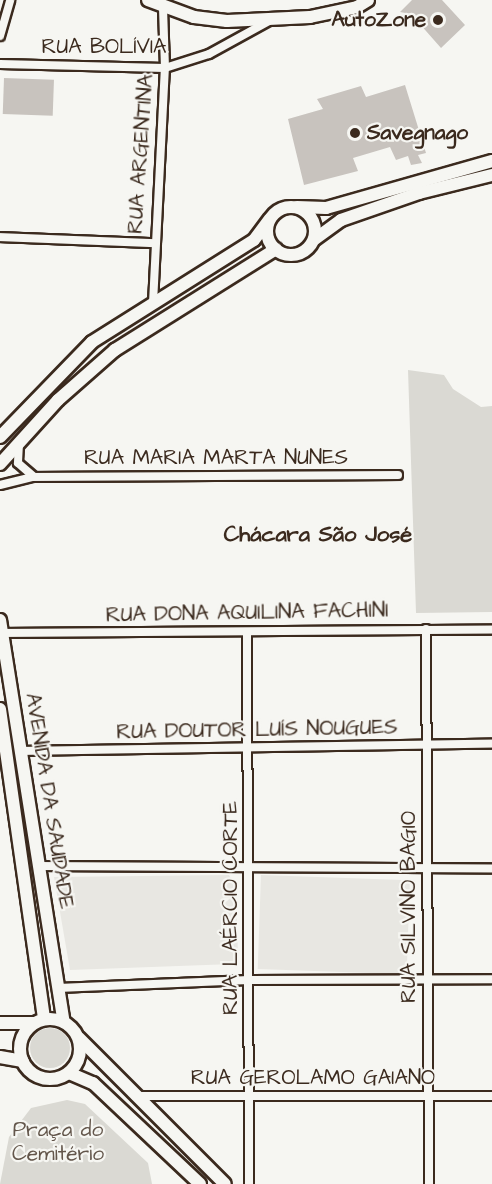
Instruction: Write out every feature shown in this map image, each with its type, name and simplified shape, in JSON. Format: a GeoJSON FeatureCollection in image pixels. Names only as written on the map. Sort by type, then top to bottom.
{"type":"FeatureCollection","features":[{"type":"Feature","properties":{"kind":"main road"},"geometry":{"type":"LineString","coordinates":[[148,0],[163,8],[205,19],[269,21],[357,7],[368,0]]}},
{"type":"Feature","properties":{"kind":"main road"},"geometry":{"type":"LineString","coordinates":[[0,437],[92,342],[254,240],[281,208],[326,208],[492,161]]}},
{"type":"Feature","properties":{"kind":"main road"},"geometry":{"type":"LineString","coordinates":[[270,219],[267,235],[276,249],[298,254],[341,220],[418,193],[492,175]]}},
{"type":"Feature","properties":{"kind":"main road"},"geometry":{"type":"LineString","coordinates":[[297,207],[311,216],[315,239]]}},
{"type":"Feature","properties":{"kind":"main road"},"geometry":{"type":"LineString","coordinates":[[0,464],[81,377],[115,350],[276,249]]}},
{"type":"Feature","properties":{"kind":"main road","name":"AVENIDA DA SAUDADE"},"geometry":{"type":"LineString","coordinates":[[0,620],[64,1022]]}},
{"type":"Feature","properties":{"kind":"main road","name":"AVENIDA DA SAUDADE"},"geometry":{"type":"LineString","coordinates":[[0,709],[39,1021]]}},
{"type":"Feature","properties":{"kind":"main road"},"geometry":{"type":"LineString","coordinates":[[23,1062],[20,1044],[39,1021]]}},
{"type":"Feature","properties":{"kind":"main road"},"geometry":{"type":"LineString","coordinates":[[0,1023],[64,1022],[135,1096],[225,1184]]}},
{"type":"Feature","properties":{"kind":"main road"},"geometry":{"type":"LineString","coordinates":[[69,1073],[80,1057],[79,1038]]}},
{"type":"Feature","properties":{"kind":"main road"},"geometry":{"type":"LineString","coordinates":[[0,1057],[23,1062],[39,1077],[69,1073],[93,1083],[200,1184]]}},
{"type":"Feature","properties":{"kind":"street"},"geometry":{"type":"LineString","coordinates":[[0,36],[10,0]]}},
{"type":"Feature","properties":{"kind":"street","name":"RUA ARGENTINA"},"geometry":{"type":"LineString","coordinates":[[153,303],[152,243],[165,68],[163,8]]}},
{"type":"Feature","properties":{"kind":"street","name":"RUA BOLÍVIA"},"geometry":{"type":"LineString","coordinates":[[0,64],[165,68],[209,54],[269,21]]}},
{"type":"Feature","properties":{"kind":"street"},"geometry":{"type":"LineString","coordinates":[[0,237],[152,243]]}},
{"type":"Feature","properties":{"kind":"street"},"geometry":{"type":"LineString","coordinates":[[19,442],[18,463],[33,477]]}},
{"type":"Feature","properties":{"kind":"street","name":"RUA MARIA MARTA NUNES"},"geometry":{"type":"LineString","coordinates":[[0,485],[33,477],[398,475]]}},
{"type":"Feature","properties":{"kind":"street","name":"RUA SILVINO BAGIO"},"geometry":{"type":"LineString","coordinates":[[426,629],[429,1184]]}},
{"type":"Feature","properties":{"kind":"street","name":"RUA DONA AQUILINA FACHINI"},"geometry":{"type":"LineString","coordinates":[[2,633],[492,630]]}},
{"type":"Feature","properties":{"kind":"street","name":"RUA LAÉRCIO CORTE"},"geometry":{"type":"LineString","coordinates":[[247,632],[249,1184]]}},
{"type":"Feature","properties":{"kind":"street","name":"RUA DOUTOR LUÍS NOUGUES"},"geometry":{"type":"LineString","coordinates":[[22,751],[492,744]]}},
{"type":"Feature","properties":{"kind":"street"},"geometry":{"type":"LineString","coordinates":[[40,866],[426,871],[492,868]]}},
{"type":"Feature","properties":{"kind":"street"},"geometry":{"type":"LineString","coordinates":[[58,988],[249,980],[492,979]]}},
{"type":"Feature","properties":{"kind":"street","name":"RUA GEROLAMO GAIANO"},"geometry":{"type":"LineString","coordinates":[[135,1096],[492,1096]]}},
{"type":"Feature","properties":{"kind":"shaded area"},"geometry":{"type":"Polygon","coordinates":[[[229,875],[236,887],[238,958],[233,964],[70,970],[54,877],[229,875]]]}},
{"type":"Feature","properties":{"kind":"shaded area"},"geometry":{"type":"Polygon","coordinates":[[[261,875],[410,880],[407,974],[258,969],[261,875]]]}},
{"type":"Feature","properties":{"kind":"green space"},"geometry":{"type":"Polygon","coordinates":[[[408,370],[444,375],[453,389],[481,407],[492,406],[492,612],[416,613],[408,370]]]}},
{"type":"Feature","properties":{"kind":"green space"},"geometry":{"type":"Polygon","coordinates":[[[50,1028],[58,1029],[64,1034],[69,1040],[69,1056],[64,1062],[58,1067],[50,1068],[42,1067],[36,1062],[31,1056],[30,1048],[31,1040],[36,1034],[42,1029],[50,1028]]]}},
{"type":"Feature","properties":{"kind":"green space","name":"Praça do Cemitério"},"geometry":{"type":"Polygon","coordinates":[[[67,1100],[85,1104],[148,1163],[152,1184],[0,1184],[9,1137],[31,1108],[67,1100]]]}},
{"type":"Feature","properties":{"kind":"building","name":"AutoZone"},"geometry":{"type":"Polygon","coordinates":[[[412,0],[442,0],[465,25],[441,48],[411,14],[400,12],[412,0]]]}},
{"type":"Feature","properties":{"kind":"building"},"geometry":{"type":"Polygon","coordinates":[[[4,78],[54,80],[53,116],[3,114],[4,78]]]}},
{"type":"Feature","properties":{"kind":"building","name":"Savegnago"},"geometry":{"type":"Polygon","coordinates":[[[405,85],[426,153],[418,155],[422,163],[411,165],[408,156],[396,160],[390,147],[353,158],[358,171],[304,185],[288,119],[323,109],[317,99],[361,86],[366,97],[405,85]]]}},
{"type":"Feature","properties":{"kind":"place","name":"AutoZone"},"geometry":{"type":"Point","coordinates":[438,20]}},
{"type":"Feature","properties":{"kind":"place","name":"Savegnago"},"geometry":{"type":"Point","coordinates":[355,133]}},
{"type":"Feature","properties":{"kind":"district","name":"Chácara São José"},"geometry":{"type":"Point","coordinates":[318,535]}}]}
